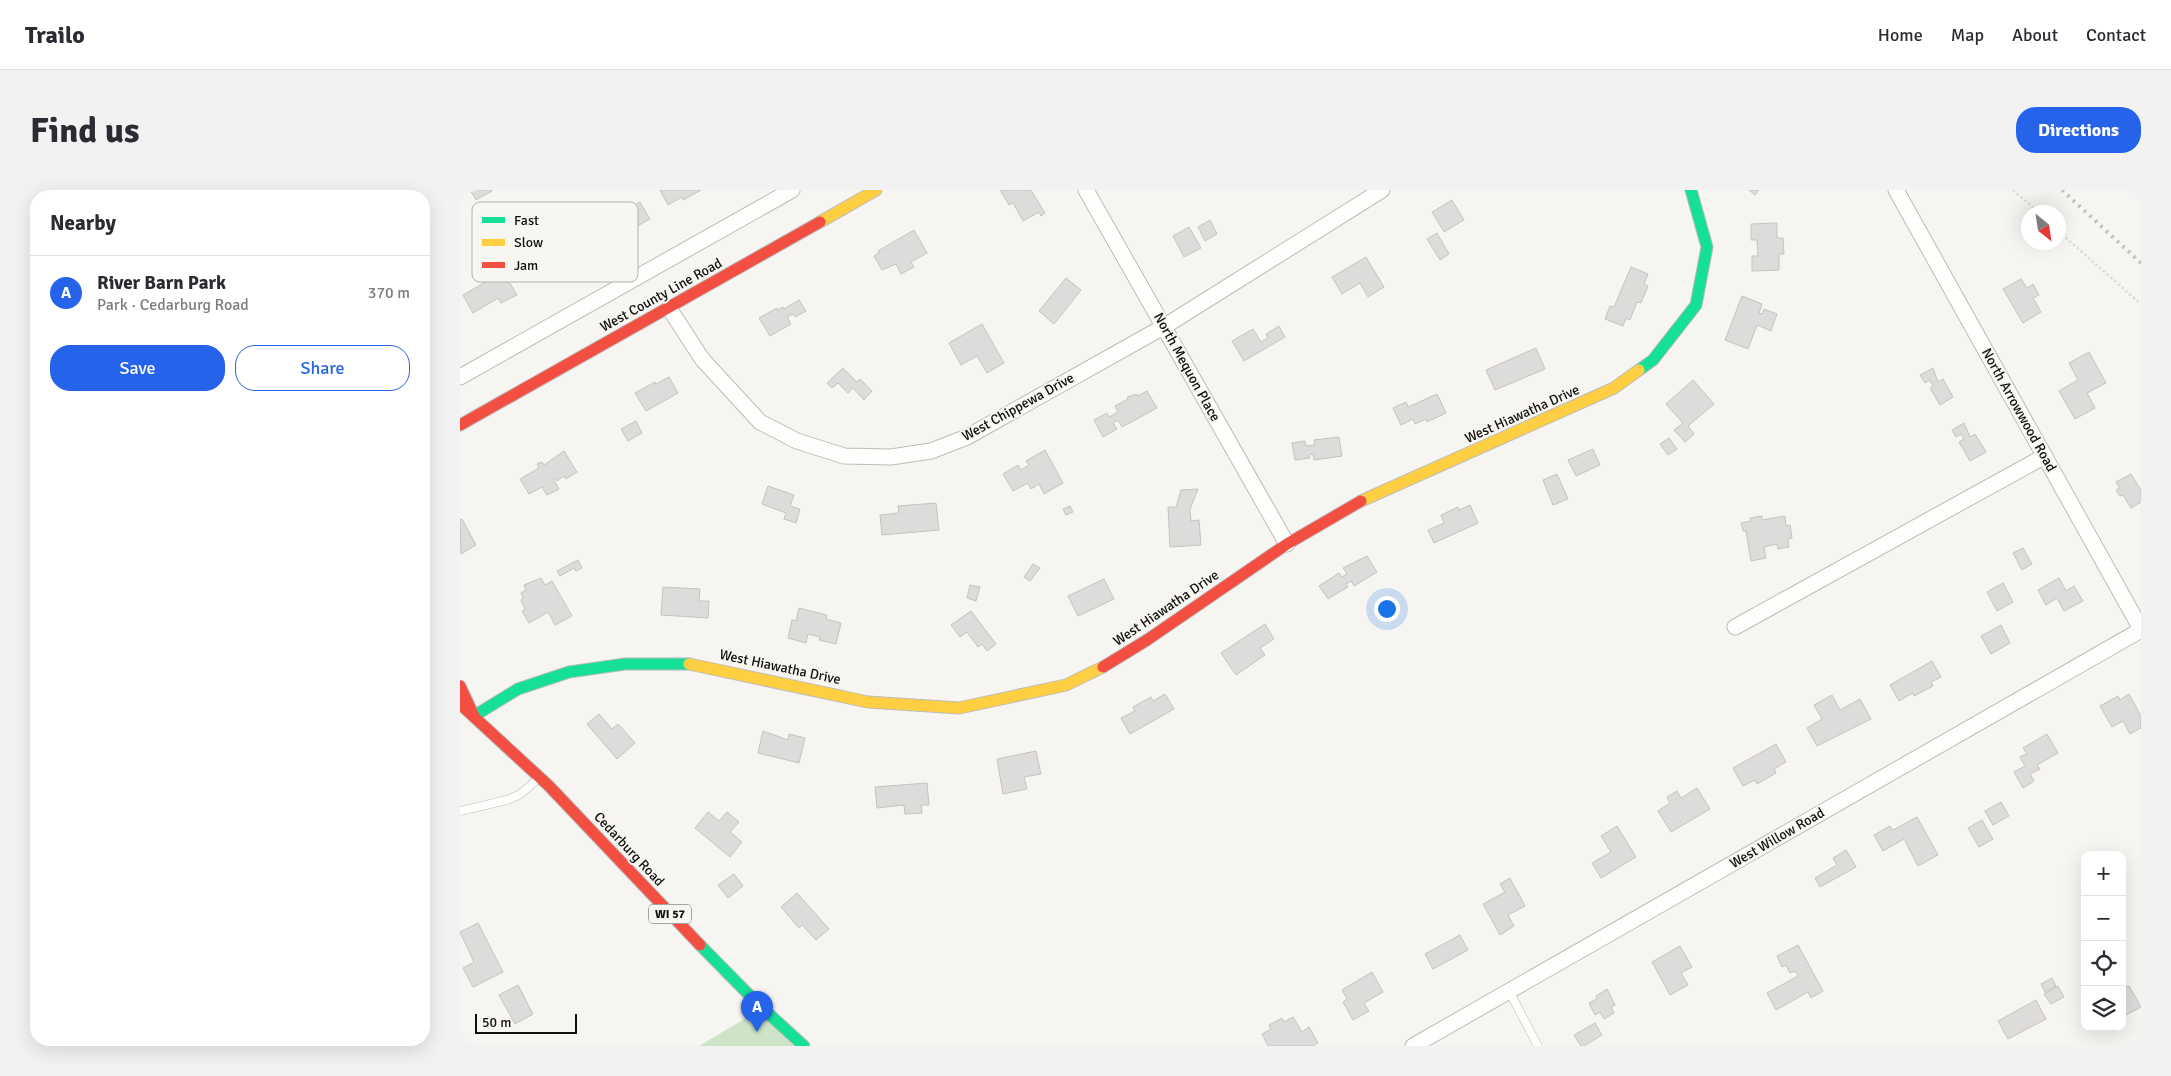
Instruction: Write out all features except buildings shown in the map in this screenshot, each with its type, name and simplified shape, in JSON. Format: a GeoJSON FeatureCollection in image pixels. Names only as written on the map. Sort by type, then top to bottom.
{"type":"FeatureCollection","features":[{"type":"Feature","properties":{"kind":"street"},"geometry":{"type":"LineString","coordinates":[[638,277],[792,190]]}},
{"type":"Feature","properties":{"kind":"street","name":"West County Line Road"},"geometry":{"type":"LineString","coordinates":[[460,425],[876,190]]}},
{"type":"Feature","properties":{"kind":"street","name":"North Mequon Place"},"geometry":{"type":"LineString","coordinates":[[1086,190],[1165,326],[1287,544]]}},
{"type":"Feature","properties":{"kind":"street","name":"West Chippewa Drive"},"geometry":{"type":"LineString","coordinates":[[669,308],[702,359],[760,422],[797,441],[844,456],[891,457],[931,452],[967,437],[1165,326],[1382,190]]}},
{"type":"Feature","properties":{"kind":"street","name":"West Hiawatha Drive"},"geometry":{"type":"LineString","coordinates":[[474,716],[518,689],[569,672],[625,664],[696,664],[868,702],[959,708],[1066,685],[1111,663],[1287,544],[1352,505],[1614,388],[1653,360],[1696,305],[1707,248],[1691,190]]}},
{"type":"Feature","properties":{"kind":"street","name":"North Arrowwood Road"},"geometry":{"type":"LineString","coordinates":[[1896,190],[2141,630]]}},
{"type":"Feature","properties":{"kind":"street"},"geometry":{"type":"LineString","coordinates":[[460,378],[630,282]]}},
{"type":"Feature","properties":{"kind":"street"},"geometry":{"type":"LineString","coordinates":[[1734,627],[2044,456]]}},
{"type":"Feature","properties":{"kind":"street","name":"West Willow Road"},"geometry":{"type":"LineString","coordinates":[[1413,1046],[2141,630]]}},
{"type":"Feature","properties":{"kind":"street","name":"Cedarburg Road"},"geometry":{"type":"LineString","coordinates":[[460,686],[474,716]]}},
{"type":"Feature","properties":{"kind":"street","name":"Cedarburg Road"},"geometry":{"type":"LineString","coordinates":[[460,704],[541,776],[762,1009],[804,1046]]}},
{"type":"Feature","properties":{"kind":"lane"},"geometry":{"type":"LineString","coordinates":[[460,811],[513,798],[541,776]]}},
{"type":"Feature","properties":{"kind":"lane"},"geometry":{"type":"LineString","coordinates":[[1509,991],[1538,1046]]}},
{"type":"Feature","properties":{"kind":"path"},"geometry":{"type":"LineString","coordinates":[[2013,190],[2030,205]]}},
{"type":"Feature","properties":{"kind":"path"},"geometry":{"type":"LineString","coordinates":[[2066,238],[2141,304]]}},
{"type":"Feature","properties":{"kind":"green space"},"geometry":{"type":"Polygon","coordinates":[[[761,1009],[807,1046],[699,1046],[761,1009]]]}},
{"type":"Feature","properties":{"kind":"railway"},"geometry":{"type":"LineString","coordinates":[[2062,190],[2141,263]]}},
{"type":"Feature","properties":{"kind":"traffic: fast"},"geometry":{"type":"LineString","coordinates":[[1639,370],[1653,360],[1696,305],[1707,247],[1691,190]]}},
{"type":"Feature","properties":{"kind":"traffic: fast"},"geometry":{"type":"LineString","coordinates":[[474,716],[518,689],[569,672],[625,664],[689,664]]}},
{"type":"Feature","properties":{"kind":"traffic: fast"},"geometry":{"type":"LineString","coordinates":[[700,945],[759,1005],[804,1046]]}},
{"type":"Feature","properties":{"kind":"traffic: slow"},"geometry":{"type":"LineString","coordinates":[[820,222],[876,190]]}},
{"type":"Feature","properties":{"kind":"traffic: slow"},"geometry":{"type":"LineString","coordinates":[[1361,501],[1614,388],[1639,370]]}},
{"type":"Feature","properties":{"kind":"traffic: slow"},"geometry":{"type":"LineString","coordinates":[[689,664],[868,702],[959,708],[1066,685],[1103,667]]}},
{"type":"Feature","properties":{"kind":"traffic: jam"},"geometry":{"type":"LineString","coordinates":[[460,425],[820,222]]}},
{"type":"Feature","properties":{"kind":"traffic: jam"},"geometry":{"type":"LineString","coordinates":[[1103,667],[1147,640],[1287,544],[1361,501]]}},
{"type":"Feature","properties":{"kind":"traffic: jam"},"geometry":{"type":"LineString","coordinates":[[460,686],[474,716]]}},
{"type":"Feature","properties":{"kind":"traffic: jam"},"geometry":{"type":"LineString","coordinates":[[460,704],[549,786],[700,945]]}},
{"type":"Feature","properties":{"kind":"place","name":"River Barn Park"},"geometry":{"type":"Point","coordinates":[757,1032]}}]}
